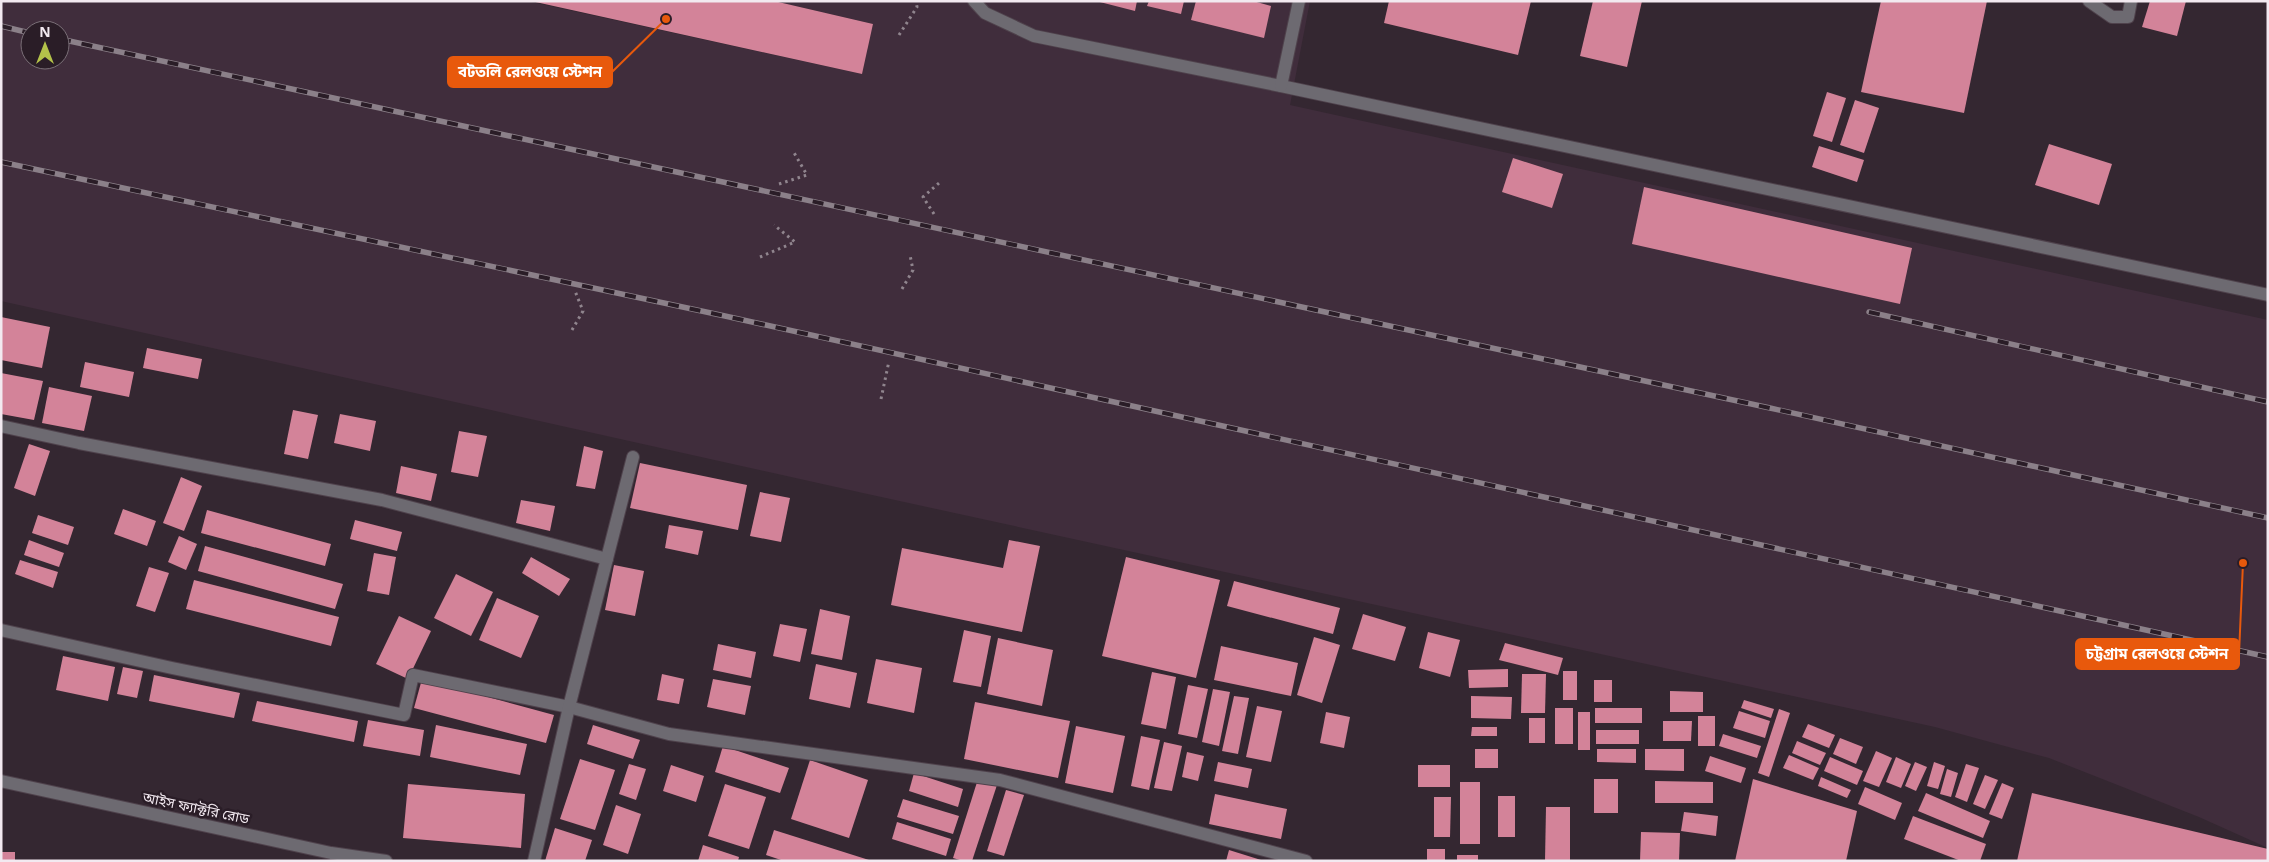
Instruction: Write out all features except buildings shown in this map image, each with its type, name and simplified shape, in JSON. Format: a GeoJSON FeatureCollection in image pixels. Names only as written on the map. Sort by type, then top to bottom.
{"type":"FeatureCollection","features":[{"type":"Feature","properties":{"kind":"street"},"geometry":{"type":"LineString","coordinates":[[974,1],[984,13],[1034,36],[1281,86],[2268,295]]}},
{"type":"Feature","properties":{"kind":"street"},"geometry":{"type":"LineString","coordinates":[[1281,86],[1299,1]]}},
{"type":"Feature","properties":{"kind":"street"},"geometry":{"type":"LineString","coordinates":[[2088,1],[2112,17],[2128,17],[2131,1]]}},
{"type":"Feature","properties":{"kind":"street"},"geometry":{"type":"LineString","coordinates":[[1,426],[79,443],[382,500],[607,559]]}},
{"type":"Feature","properties":{"kind":"street"},"geometry":{"type":"LineString","coordinates":[[534,861],[569,707],[633,457]]}},
{"type":"Feature","properties":{"kind":"street"},"geometry":{"type":"LineString","coordinates":[[1,630],[172,668],[404,715],[412,675],[569,707],[669,734],[1000,780],[1306,861]]}},
{"type":"Feature","properties":{"kind":"street","name":"আইস ফ্যাক্টরি রোড"},"geometry":{"type":"LineString","coordinates":[[1,781],[331,853],[386,861]]}},
{"type":"Feature","properties":{"kind":"path"},"geometry":{"type":"LineString","coordinates":[[899,35],[917,7],[916,1]]}},
{"type":"Feature","properties":{"kind":"path"},"geometry":{"type":"LineString","coordinates":[[779,184],[808,175],[793,151]]}},
{"type":"Feature","properties":{"kind":"path"},"geometry":{"type":"LineString","coordinates":[[934,214],[923,196],[939,183]]}},
{"type":"Feature","properties":{"kind":"path"},"geometry":{"type":"LineString","coordinates":[[760,257],[795,242],[774,224]]}},
{"type":"Feature","properties":{"kind":"path"},"geometry":{"type":"LineString","coordinates":[[902,289],[913,270],[910,255]]}},
{"type":"Feature","properties":{"kind":"path"},"geometry":{"type":"LineString","coordinates":[[572,330],[584,311],[575,292]]}},
{"type":"Feature","properties":{"kind":"path"},"geometry":{"type":"LineString","coordinates":[[882,399],[889,361]]}},
{"type":"Feature","properties":{"kind":"shaded area"},"geometry":{"type":"Polygon","coordinates":[[[1,1],[527,1],[862,74],[873,24],[774,1],[1310,1],[1290,105],[2268,320],[2268,848],[2199,817],[2049,758],[1935,727],[863,493],[1,301],[1,1]]]}},
{"type":"Feature","properties":{"kind":"railway"},"geometry":{"type":"LineString","coordinates":[[1,26],[20,31]]}},
{"type":"Feature","properties":{"kind":"railway"},"geometry":{"type":"LineString","coordinates":[[70,41],[1770,408],[2268,518]]}},
{"type":"Feature","properties":{"kind":"railway"},"geometry":{"type":"LineString","coordinates":[[1,162],[725,316],[2268,657]]}},
{"type":"Feature","properties":{"kind":"railway"},"geometry":{"type":"LineString","coordinates":[[1869,312],[2268,402]]}},
{"type":"Feature","properties":{"kind":"place","name":"বটতলি রেলওয়ে স্টেশন"},"geometry":{"type":"Point","coordinates":[666,19]}},
{"type":"Feature","properties":{"kind":"place","name":"চট্টগ্রাম রেলওয়ে স্টেশন"},"geometry":{"type":"Point","coordinates":[2243,563]}}]}
